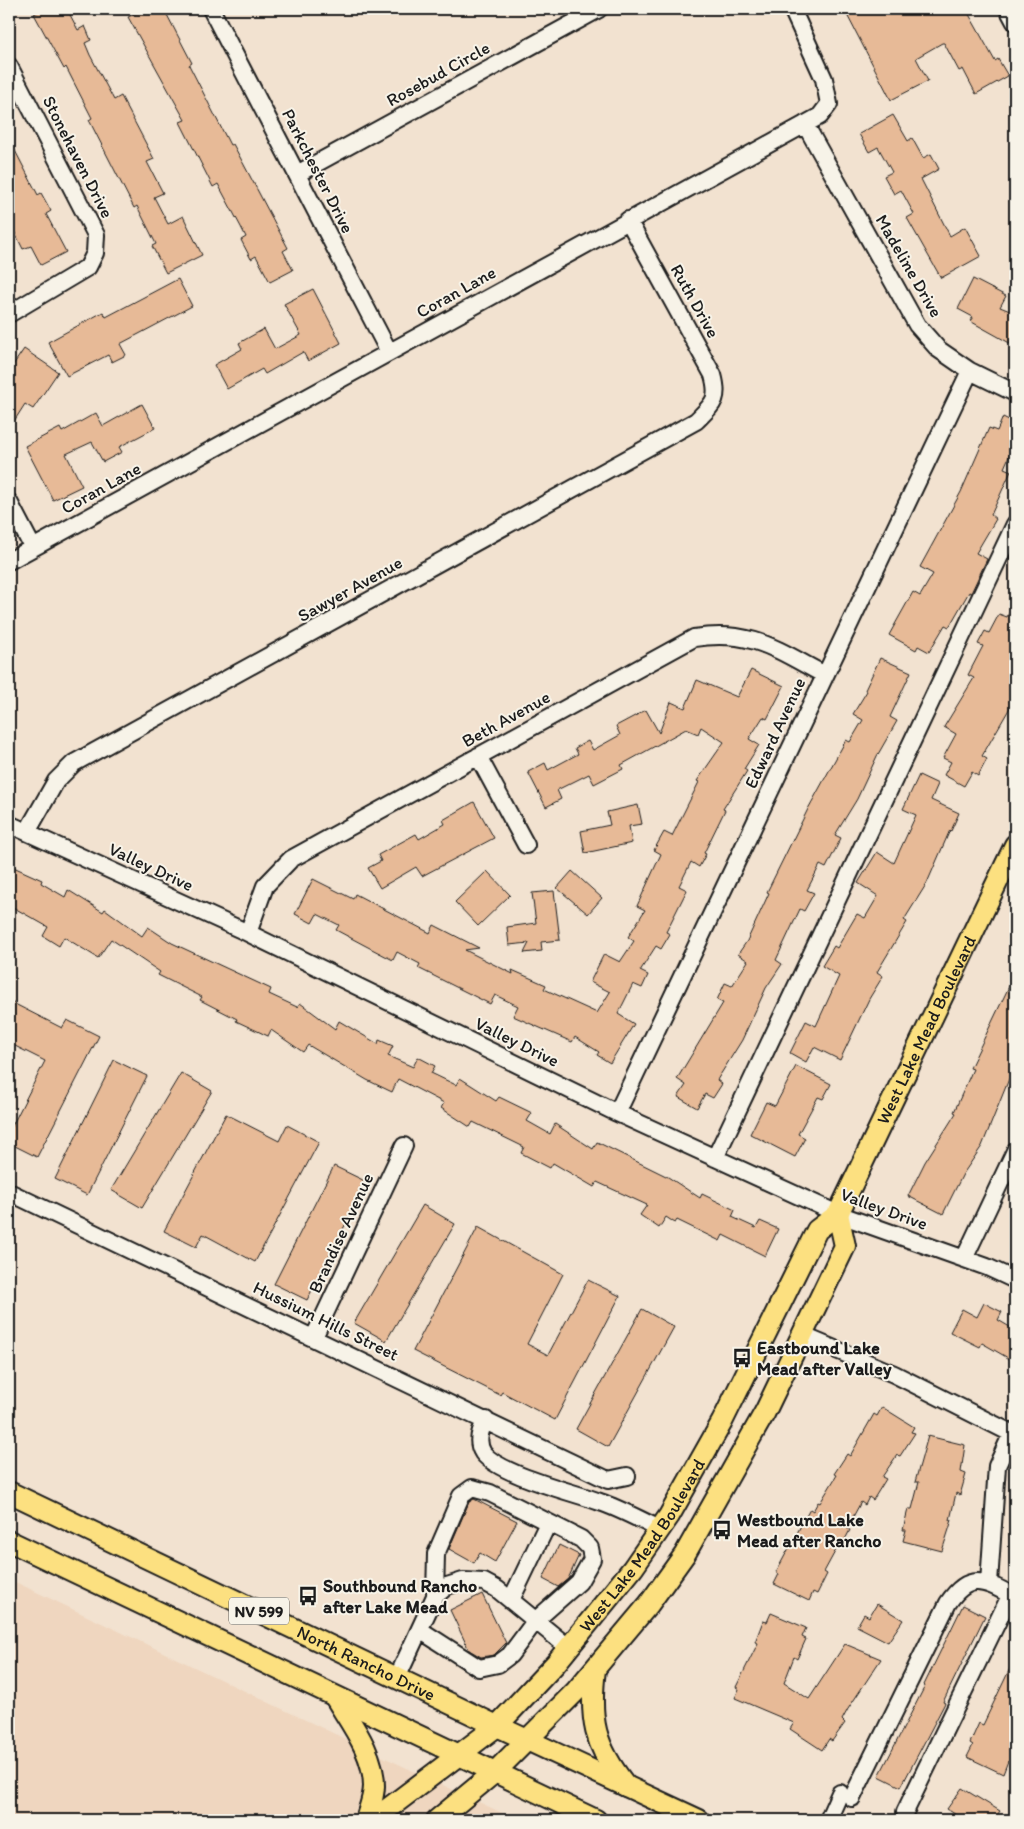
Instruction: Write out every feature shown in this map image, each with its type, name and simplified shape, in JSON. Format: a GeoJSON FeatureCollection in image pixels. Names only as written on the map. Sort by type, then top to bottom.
{"type":"FeatureCollection","features":[{"type":"Feature","properties":{"kind":"main road","name":"West Lake Mead Boulevard"},"geometry":{"type":"LineString","coordinates":[[373,1820],[460,1756],[497,1726],[569,1648],[634,1568],[660,1530],[722,1422],[817,1230],[838,1214],[1015,845]]}},
{"type":"Feature","properties":{"kind":"main road","name":"West Lake Mead Boulevard"},"geometry":{"type":"LineString","coordinates":[[437,1820],[495,1772],[529,1740],[595,1670],[649,1604],[685,1554],[760,1420],[845,1246],[838,1214]]}},
{"type":"Feature","properties":{"kind":"main road","name":"North Rancho Drive"},"geometry":{"type":"LineString","coordinates":[[9,1492],[497,1726],[699,1820]]}},
{"type":"Feature","properties":{"kind":"main road","name":"NV 599"},"geometry":{"type":"LineString","coordinates":[[9,1541],[596,1820]]}},
{"type":"Feature","properties":{"kind":"main road"},"geometry":{"type":"LineString","coordinates":[[595,1670],[591,1703],[594,1726],[606,1756],[628,1788]]}},
{"type":"Feature","properties":{"kind":"main road"},"geometry":{"type":"LineString","coordinates":[[335,1697],[366,1748],[372,1769],[374,1786],[366,1820]]}},
{"type":"Feature","properties":{"kind":"street","name":"Parkchester Drive"},"geometry":{"type":"LineString","coordinates":[[211,9],[389,352]]}},
{"type":"Feature","properties":{"kind":"street","name":"Rosebud Circle"},"geometry":{"type":"LineString","coordinates":[[297,174],[599,9]]}},
{"type":"Feature","properties":{"kind":"street","name":"Coran Lane"},"geometry":{"type":"LineString","coordinates":[[9,561],[820,116],[828,104],[824,79],[792,9]]}},
{"type":"Feature","properties":{"kind":"street"},"geometry":{"type":"LineString","coordinates":[[1008,9],[1015,22]]}},
{"type":"Feature","properties":{"kind":"street","name":"Stonehaven Drive"},"geometry":{"type":"LineString","coordinates":[[9,66],[96,236],[95,253],[88,268],[9,314]]}},
{"type":"Feature","properties":{"kind":"street","name":"Madeline Drive"},"geometry":{"type":"LineString","coordinates":[[805,124],[917,325],[938,349],[970,371],[1015,393]]}},
{"type":"Feature","properties":{"kind":"street","name":"Ruth Drive"},"geometry":{"type":"LineString","coordinates":[[628,220],[713,375],[716,388],[715,403]]}},
{"type":"Feature","properties":{"kind":"street","name":"Edward Avenue"},"geometry":{"type":"LineString","coordinates":[[617,1113],[970,371]]}},
{"type":"Feature","properties":{"kind":"street","name":"Sawyer Avenue"},"geometry":{"type":"LineString","coordinates":[[27,832],[56,780],[74,763],[696,421],[715,403]]}},
{"type":"Feature","properties":{"kind":"street"},"geometry":{"type":"LineString","coordinates":[[9,502],[33,548]]}},
{"type":"Feature","properties":{"kind":"street"},"geometry":{"type":"LineString","coordinates":[[715,1158],[1015,524]]}},
{"type":"Feature","properties":{"kind":"street","name":"Beth Avenue"},"geometry":{"type":"LineString","coordinates":[[248,933],[265,886],[291,859],[694,638],[719,634],[743,637],[766,644],[825,675]]}},
{"type":"Feature","properties":{"kind":"street"},"geometry":{"type":"LineString","coordinates":[[478,756],[526,845]]}},
{"type":"Feature","properties":{"kind":"street","name":"Valley Drive"},"geometry":{"type":"LineString","coordinates":[[9,824],[248,933],[617,1113],[838,1214],[964,1259],[1015,1280]]}},
{"type":"Feature","properties":{"kind":"street","name":"Brandise Avenue"},"geometry":{"type":"LineString","coordinates":[[314,1337],[404,1146]]}},
{"type":"Feature","properties":{"kind":"street"},"geometry":{"type":"LineString","coordinates":[[964,1259],[1015,1151]]}},
{"type":"Feature","properties":{"kind":"street","name":"Hussium Hills Street"},"geometry":{"type":"LineString","coordinates":[[9,1192],[608,1480],[627,1476]]}},
{"type":"Feature","properties":{"kind":"street"},"geometry":{"type":"LineString","coordinates":[[801,1335],[886,1370],[1014,1434],[996,1473],[988,1583]]}},
{"type":"Feature","properties":{"kind":"street"},"geometry":{"type":"LineString","coordinates":[[486,1420],[480,1430],[479,1440],[483,1452],[494,1462],[533,1480],[602,1502],[660,1530]]}},
{"type":"Feature","properties":{"kind":"street"},"geometry":{"type":"LineString","coordinates":[[397,1678],[435,1596],[436,1554],[461,1496],[466,1490],[476,1488],[490,1493],[581,1540],[590,1548],[592,1559],[579,1582],[536,1620],[510,1655],[498,1664],[488,1668],[478,1668],[420,1630]]}},
{"type":"Feature","properties":{"kind":"street"},"geometry":{"type":"LineString","coordinates":[[511,1600],[548,1524]]}},
{"type":"Feature","properties":{"kind":"street"},"geometry":{"type":"LineString","coordinates":[[435,1596],[447,1586],[462,1581],[484,1582],[497,1589],[569,1648]]}},
{"type":"Feature","properties":{"kind":"street"},"geometry":{"type":"LineString","coordinates":[[828,1820],[846,1796],[948,1603],[959,1587],[972,1582],[988,1583],[1013,1595],[905,1812]]}},
{"type":"Feature","properties":{"kind":"shaded area"},"geometry":{"type":"Polygon","coordinates":[[[9,1579],[337,1735],[517,1820],[9,1820],[9,1579]]]}},
{"type":"Feature","properties":{"kind":"building"},"geometry":{"type":"Polygon","coordinates":[[[43,9],[67,9],[78,30],[85,26],[91,40],[85,43],[90,55],[114,100],[121,96],[154,159],[147,162],[163,193],[154,197],[168,224],[183,216],[202,255],[166,273],[152,246],[156,244],[137,206],[134,208],[89,120],[92,118],[66,67],[64,69],[34,14],[43,9]]]}},
{"type":"Feature","properties":{"kind":"building"},"geometry":{"type":"Polygon","coordinates":[[[149,9],[152,14],[164,9],[192,63],[189,65],[230,145],[233,144],[288,248],[283,251],[293,270],[270,282],[256,256],[251,259],[241,240],[246,237],[241,227],[218,184],[213,187],[180,122],[185,120],[128,17],[149,9]]]}},
{"type":"Feature","properties":{"kind":"building"},"geometry":{"type":"Polygon","coordinates":[[[844,9],[966,9],[995,61],[998,59],[1008,76],[976,94],[963,69],[959,71],[944,43],[942,43],[916,58],[928,81],[891,100],[844,9]]]}},
{"type":"Feature","properties":{"kind":"building"},"geometry":{"type":"Polygon","coordinates":[[[893,115],[908,141],[912,138],[923,158],[931,154],[939,169],[921,179],[950,236],[965,227],[981,256],[941,278],[907,218],[914,214],[901,190],[894,194],[884,176],[892,172],[878,147],[869,152],[859,134],[893,115]]]}},
{"type":"Feature","properties":{"kind":"building"},"geometry":{"type":"Polygon","coordinates":[[[9,139],[38,195],[41,193],[51,211],[46,214],[66,252],[41,265],[31,246],[23,249],[14,231],[9,233],[9,139]]]}},
{"type":"Feature","properties":{"kind":"building"},"geometry":{"type":"Polygon","coordinates":[[[178,279],[192,306],[120,344],[126,355],[112,362],[108,355],[67,376],[48,342],[103,312],[106,317],[178,279]]]}},
{"type":"Feature","properties":{"kind":"building"},"geometry":{"type":"Polygon","coordinates":[[[973,279],[1006,296],[1000,307],[1015,313],[1015,346],[970,321],[973,317],[958,309],[973,279]]]}},
{"type":"Feature","properties":{"kind":"building"},"geometry":{"type":"Polygon","coordinates":[[[313,289],[341,343],[308,361],[303,352],[265,374],[262,369],[227,389],[214,365],[242,349],[239,343],[264,329],[275,349],[301,335],[284,304],[313,289]]]}},
{"type":"Feature","properties":{"kind":"building"},"geometry":{"type":"Polygon","coordinates":[[[24,349],[58,372],[33,409],[25,404],[9,429],[9,371],[24,349]]]}},
{"type":"Feature","properties":{"kind":"building"},"geometry":{"type":"Polygon","coordinates":[[[142,404],[155,428],[119,447],[122,452],[103,462],[92,442],[66,454],[82,486],[53,500],[25,446],[60,428],[62,432],[96,413],[103,426],[142,404]]]}},
{"type":"Feature","properties":{"kind":"building"},"geometry":{"type":"Polygon","coordinates":[[[1003,417],[1015,423],[1015,443],[1004,468],[1011,471],[991,515],[996,519],[976,553],[987,559],[971,593],[969,592],[949,627],[945,625],[929,652],[918,646],[916,650],[889,635],[913,592],[920,596],[933,574],[920,567],[961,492],[989,428],[997,431],[1003,417]]]}},
{"type":"Feature","properties":{"kind":"building"},"geometry":{"type":"Polygon","coordinates":[[[1015,602],[1015,699],[982,756],[987,759],[978,776],[972,772],[964,786],[944,775],[951,762],[943,758],[956,734],[944,727],[974,678],[968,675],[983,646],[978,644],[985,631],[989,633],[999,614],[1007,617],[1015,602]]]}},
{"type":"Feature","properties":{"kind":"building"},"geometry":{"type":"Polygon","coordinates":[[[880,658],[911,672],[890,717],[897,721],[877,756],[857,799],[835,835],[841,838],[826,868],[820,865],[807,890],[814,893],[804,911],[800,909],[776,960],[782,964],[766,988],[742,1040],[717,1080],[722,1084],[713,1098],[705,1094],[697,1108],[678,1097],[686,1085],[677,1079],[723,1003],[717,1000],[725,983],[732,986],[748,961],[738,954],[747,941],[769,893],[767,892],[808,809],[846,740],[850,742],[863,720],[853,714],[867,691],[865,690],[880,658]]]}},
{"type":"Feature","properties":{"kind":"building"},"geometry":{"type":"Polygon","coordinates":[[[751,670],[784,686],[767,719],[763,717],[749,739],[759,745],[744,769],[747,771],[723,809],[725,810],[704,853],[706,854],[699,867],[691,862],[679,886],[687,890],[666,932],[670,934],[661,949],[656,946],[640,971],[648,975],[642,988],[633,984],[618,1014],[634,1024],[610,1063],[597,1055],[599,1052],[575,1037],[572,1042],[513,1016],[518,1006],[495,995],[490,1004],[418,968],[420,964],[397,952],[393,960],[366,946],[336,930],[339,925],[317,914],[312,923],[295,914],[313,879],[353,899],[355,894],[430,933],[434,925],[479,948],[465,950],[513,974],[512,970],[546,985],[544,989],[597,1013],[610,992],[590,982],[604,954],[620,962],[634,941],[628,937],[645,910],[637,906],[661,854],[654,850],[664,832],[672,836],[699,782],[697,781],[724,742],[701,727],[698,734],[686,729],[621,765],[623,769],[594,784],[589,774],[557,790],[561,799],[546,807],[528,772],[545,763],[548,770],[578,754],[575,748],[588,741],[593,750],[620,735],[616,726],[646,710],[659,733],[671,702],[685,708],[697,680],[737,697],[751,670]]]}},
{"type":"Feature","properties":{"kind":"building"},"geometry":{"type":"Polygon","coordinates":[[[919,775],[938,784],[931,800],[959,813],[927,883],[904,920],[907,922],[877,972],[883,976],[869,999],[840,1060],[814,1047],[806,1062],[790,1053],[806,1021],[816,1026],[839,976],[822,966],[834,946],[837,948],[857,914],[865,918],[878,896],[858,883],[877,852],[894,863],[916,815],[903,809],[919,775]]]}},
{"type":"Feature","properties":{"kind":"building"},"geometry":{"type":"Polygon","coordinates":[[[474,802],[494,838],[422,876],[416,867],[380,888],[368,868],[381,861],[378,855],[416,834],[419,839],[445,824],[443,820],[474,802]]]}},
{"type":"Feature","properties":{"kind":"building"},"geometry":{"type":"Polygon","coordinates":[[[638,805],[642,824],[629,826],[632,843],[585,853],[581,831],[610,825],[607,812],[638,805]]]}},
{"type":"Feature","properties":{"kind":"building"},"geometry":{"type":"Polygon","coordinates":[[[9,865],[42,880],[41,883],[65,897],[68,890],[103,912],[105,909],[142,936],[148,927],[172,943],[271,989],[269,994],[297,1007],[300,1003],[335,1029],[339,1021],[378,1044],[379,1040],[393,1046],[388,1056],[413,1067],[418,1057],[435,1066],[431,1073],[456,1085],[460,1078],[496,1101],[499,1097],[532,1113],[527,1121],[550,1134],[555,1124],[593,1149],[597,1142],[668,1177],[700,1198],[702,1194],[735,1210],[732,1217],[756,1228],[760,1221],[778,1229],[765,1256],[723,1235],[720,1241],[677,1220],[675,1223],[666,1217],[659,1228],[640,1215],[647,1205],[597,1182],[594,1187],[553,1163],[550,1168],[521,1153],[524,1147],[473,1122],[470,1127],[441,1108],[444,1103],[398,1079],[392,1092],[367,1080],[308,1045],[303,1052],[271,1030],[268,1036],[236,1021],[237,1019],[200,1000],[202,997],[158,975],[160,972],[111,939],[98,958],[64,937],[59,946],[43,936],[48,927],[9,905],[9,865]]]}},
{"type":"Feature","properties":{"kind":"building"},"geometry":{"type":"Polygon","coordinates":[[[487,871],[510,895],[478,926],[455,902],[487,871]]]}},
{"type":"Feature","properties":{"kind":"building"},"geometry":{"type":"Polygon","coordinates":[[[572,871],[602,898],[588,914],[557,888],[572,871]]]}},
{"type":"Feature","properties":{"kind":"building"},"geometry":{"type":"Polygon","coordinates":[[[554,891],[560,940],[541,942],[542,951],[524,953],[529,943],[509,945],[507,927],[536,923],[532,893],[554,891]]]}},
{"type":"Feature","properties":{"kind":"building"},"geometry":{"type":"Polygon","coordinates":[[[1015,974],[1015,1064],[982,1146],[963,1174],[943,1214],[908,1196],[925,1162],[956,1113],[954,1112],[973,1069],[970,1068],[1015,974]]]}},
{"type":"Feature","properties":{"kind":"building"},"geometry":{"type":"Polygon","coordinates":[[[9,1001],[62,1028],[67,1020],[99,1036],[37,1157],[9,1143],[9,1132],[45,1061],[9,1043],[9,1001]]]}},
{"type":"Feature","properties":{"kind":"building"},"geometry":{"type":"Polygon","coordinates":[[[114,1060],[147,1076],[87,1195],[55,1179],[114,1060]]]}},
{"type":"Feature","properties":{"kind":"building"},"geometry":{"type":"Polygon","coordinates":[[[796,1066],[831,1084],[823,1099],[818,1097],[798,1134],[805,1138],[795,1157],[750,1134],[766,1102],[775,1106],[796,1066]]]}},
{"type":"Feature","properties":{"kind":"building"},"geometry":{"type":"Polygon","coordinates":[[[181,1073],[212,1091],[142,1208],[111,1190],[181,1073]]]}},
{"type":"Feature","properties":{"kind":"building"},"geometry":{"type":"Polygon","coordinates":[[[226,1114],[279,1141],[287,1125],[319,1142],[255,1262],[203,1234],[196,1247],[164,1231],[226,1114]]]}},
{"type":"Feature","properties":{"kind":"building"},"geometry":{"type":"Polygon","coordinates":[[[334,1166],[367,1182],[307,1300],[274,1284],[334,1166]]]}},
{"type":"Feature","properties":{"kind":"building"},"geometry":{"type":"Polygon","coordinates":[[[423,1205],[455,1224],[386,1341],[354,1323],[423,1205]]]}},
{"type":"Feature","properties":{"kind":"building"},"geometry":{"type":"Polygon","coordinates":[[[478,1227],[563,1274],[527,1344],[548,1355],[588,1280],[620,1296],[555,1420],[502,1392],[500,1395],[413,1351],[478,1227]]]}},
{"type":"Feature","properties":{"kind":"building"},"geometry":{"type":"Polygon","coordinates":[[[984,1303],[1002,1312],[998,1320],[1015,1330],[1015,1362],[982,1343],[980,1347],[950,1332],[962,1309],[977,1317],[984,1303]]]}},
{"type":"Feature","properties":{"kind":"building"},"geometry":{"type":"Polygon","coordinates":[[[642,1309],[674,1327],[608,1447],[576,1429],[642,1309]]]}},
{"type":"Feature","properties":{"kind":"building"},"geometry":{"type":"Polygon","coordinates":[[[882,1407],[914,1427],[911,1432],[915,1433],[900,1456],[897,1455],[882,1477],[886,1479],[873,1500],[869,1497],[865,1505],[861,1502],[847,1528],[850,1530],[840,1549],[837,1548],[824,1572],[827,1574],[817,1594],[813,1592],[809,1601],[774,1584],[779,1574],[776,1572],[810,1509],[813,1511],[818,1502],[820,1503],[837,1475],[834,1474],[847,1454],[850,1456],[874,1414],[877,1416],[882,1407]]]}},
{"type":"Feature","properties":{"kind":"building"},"geometry":{"type":"Polygon","coordinates":[[[928,1436],[965,1445],[961,1472],[966,1474],[960,1495],[956,1493],[950,1520],[952,1520],[942,1551],[903,1541],[906,1530],[903,1530],[908,1509],[912,1509],[919,1482],[915,1482],[928,1436]]]}},
{"type":"Feature","properties":{"kind":"building"},"geometry":{"type":"Polygon","coordinates":[[[474,1499],[517,1521],[495,1562],[480,1553],[474,1563],[449,1549],[469,1502],[474,1499]]]}},
{"type":"Feature","properties":{"kind":"building"},"geometry":{"type":"Polygon","coordinates":[[[559,1545],[579,1555],[568,1579],[558,1587],[543,1579],[559,1545]]]}},
{"type":"Feature","properties":{"kind":"building"},"geometry":{"type":"Polygon","coordinates":[[[482,1594],[506,1643],[494,1655],[481,1657],[469,1650],[450,1610],[482,1594]]]}},
{"type":"Feature","properties":{"kind":"building"},"geometry":{"type":"Polygon","coordinates":[[[877,1604],[903,1620],[888,1642],[857,1626],[864,1614],[869,1617],[877,1604]]]}},
{"type":"Feature","properties":{"kind":"building"},"geometry":{"type":"Polygon","coordinates":[[[963,1605],[985,1616],[943,1702],[945,1703],[901,1787],[879,1776],[925,1686],[963,1605]]]}},
{"type":"Feature","properties":{"kind":"building"},"geometry":{"type":"Polygon","coordinates":[[[771,1613],[806,1628],[802,1637],[806,1639],[797,1659],[794,1657],[784,1683],[809,1699],[845,1644],[881,1659],[848,1709],[842,1720],[845,1723],[832,1741],[829,1739],[822,1750],[790,1729],[794,1723],[735,1698],[739,1689],[736,1687],[758,1643],[755,1642],[763,1621],[767,1622],[771,1613]]]}},
{"type":"Feature","properties":{"kind":"building"},"geometry":{"type":"Polygon","coordinates":[[[1015,1658],[1015,1755],[1012,1763],[1008,1761],[1003,1774],[967,1757],[973,1745],[970,1743],[979,1723],[983,1725],[1015,1658]]]}},
{"type":"Feature","properties":{"kind":"building"},"geometry":{"type":"Polygon","coordinates":[[[962,1788],[1000,1811],[994,1820],[964,1820],[947,1809],[962,1788]]]}},
{"type":"Feature","properties":{"kind":"place","name":"Eastbound Lake Mead after Valley"},"geometry":{"type":"Point","coordinates":[742,1358]}},
{"type":"Feature","properties":{"kind":"place","name":"Westbound Lake Mead after Rancho"},"geometry":{"type":"Point","coordinates":[722,1530]}},
{"type":"Feature","properties":{"kind":"place","name":"Southbound Rancho after Lake Mead"},"geometry":{"type":"Point","coordinates":[308,1596]}}]}
